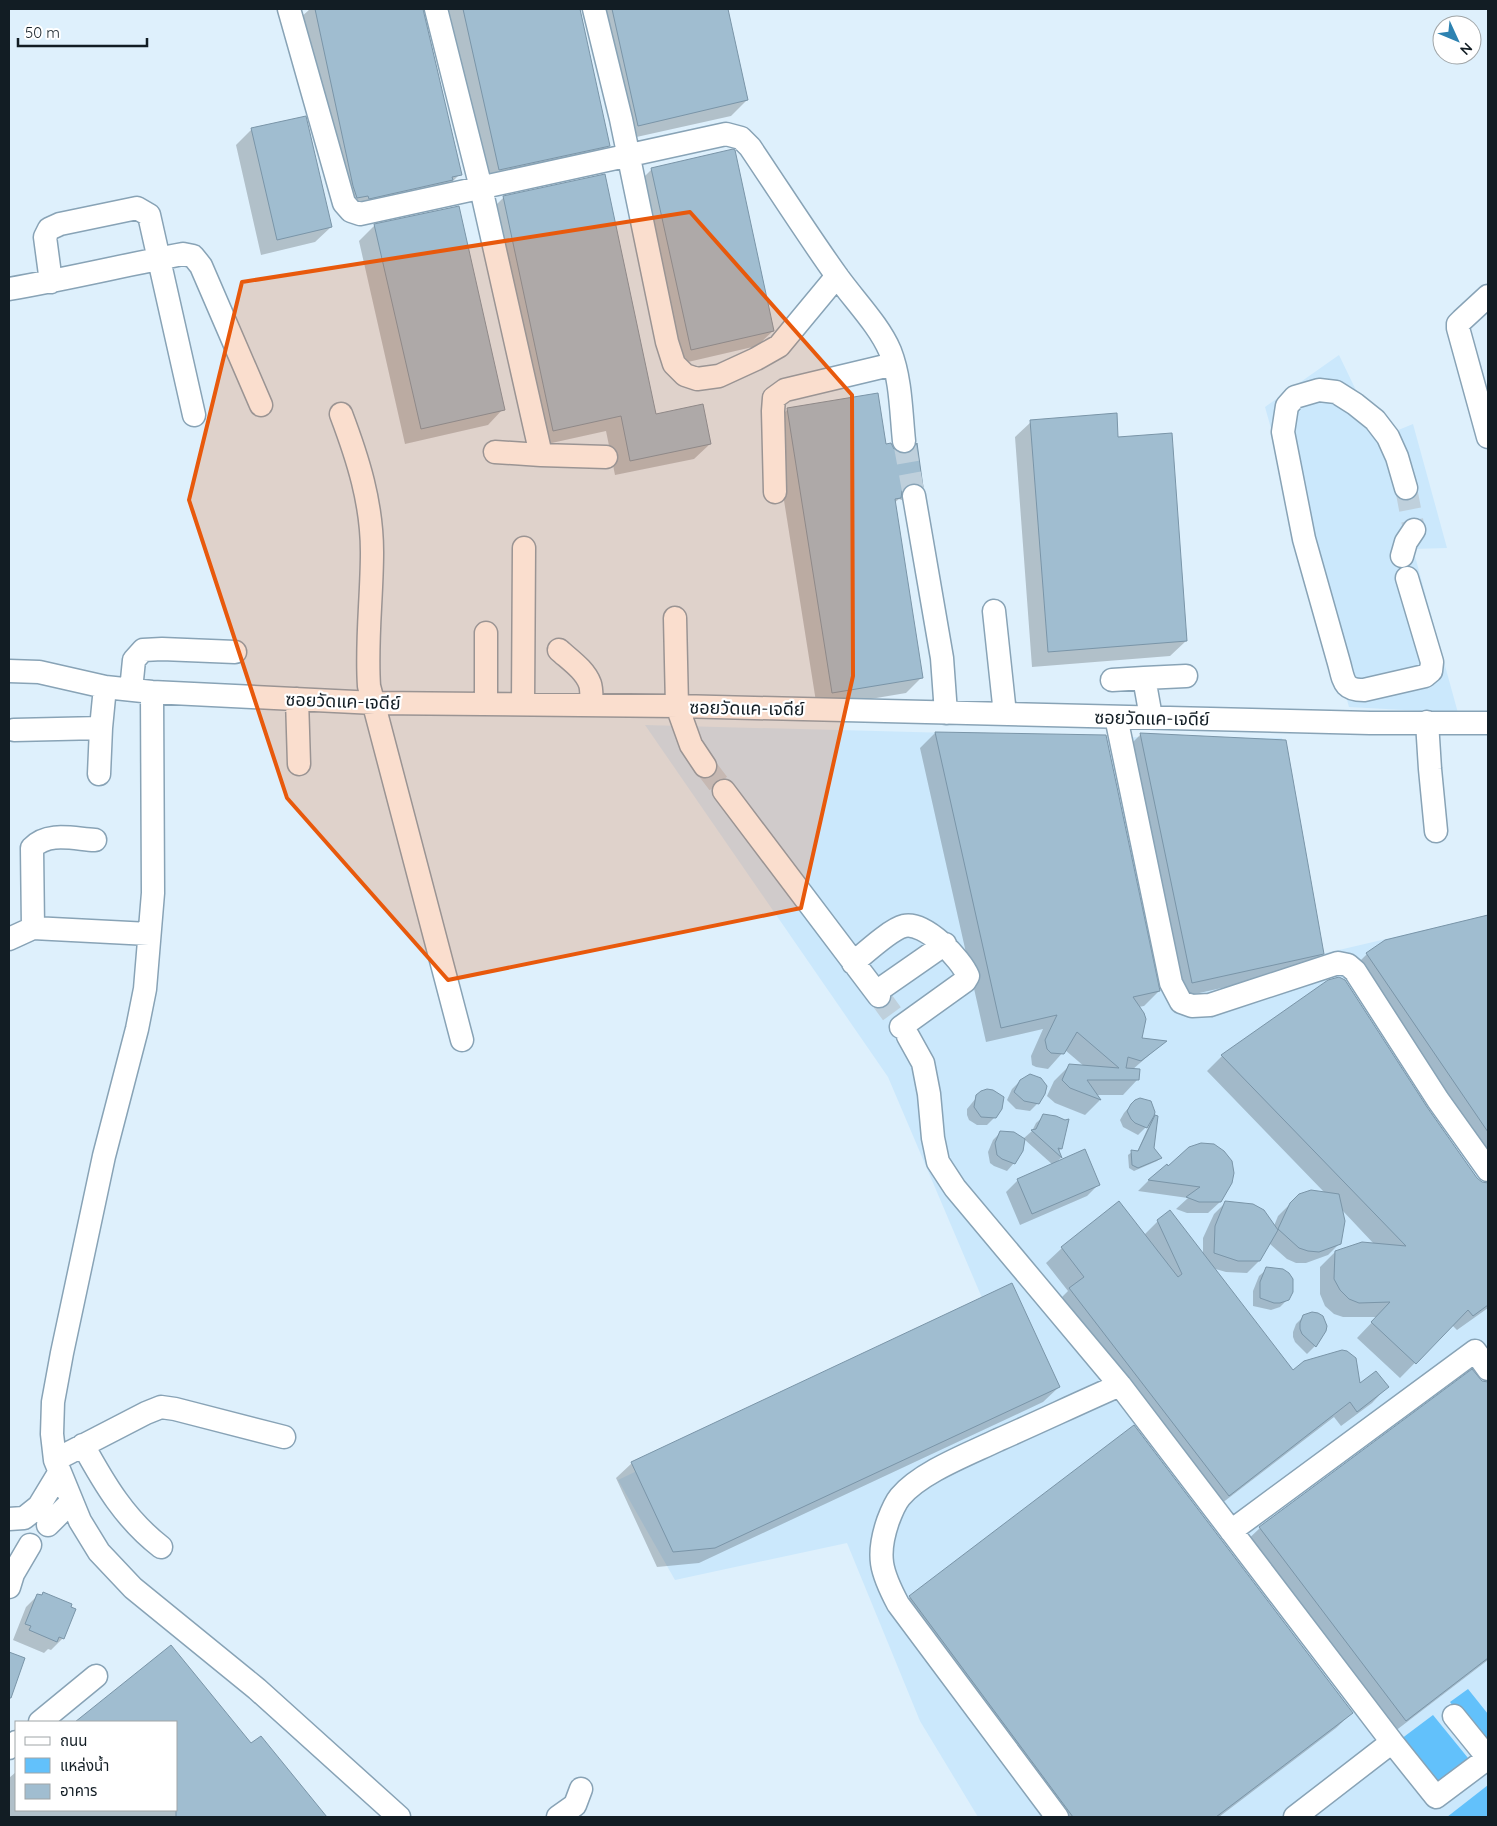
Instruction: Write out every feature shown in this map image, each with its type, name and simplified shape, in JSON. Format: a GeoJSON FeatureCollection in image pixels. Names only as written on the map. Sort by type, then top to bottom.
{"type":"FeatureCollection","features":[{"type":"Feature","properties":{"kind":"street"},"geometry":{"type":"LineString","coordinates":[[289,9],[344,203],[350,211],[360,214],[726,134],[740,138],[750,147],[889,349],[900,392],[904,441]]}},
{"type":"Feature","properties":{"kind":"street"},"geometry":{"type":"LineString","coordinates":[[436,9],[482,188],[541,454]]}},
{"type":"Feature","properties":{"kind":"street"},"geometry":{"type":"LineString","coordinates":[[594,9],[629,156],[667,342],[674,364],[686,375],[697,379],[719,376],[756,359],[779,346],[837,276]]}},
{"type":"Feature","properties":{"kind":"street"},"geometry":{"type":"LineString","coordinates":[[51,282],[44,237],[49,229],[60,224],[137,208],[149,215],[194,415]]}},
{"type":"Feature","properties":{"kind":"street"},"geometry":{"type":"LineString","coordinates":[[9,289],[184,254],[193,256],[201,266],[261,405]]}},
{"type":"Feature","properties":{"kind":"street"},"geometry":{"type":"LineString","coordinates":[[1488,296],[1458,324],[1488,437]]}},
{"type":"Feature","properties":{"kind":"street"},"geometry":{"type":"LineString","coordinates":[[775,492],[774,398],[785,390],[894,364]]}},
{"type":"Feature","properties":{"kind":"street"},"geometry":{"type":"LineString","coordinates":[[1406,488],[1397,457],[1388,437],[1375,420],[1355,404],[1336,392],[1319,390],[1295,397],[1287,406],[1283,432],[1304,540],[1344,683],[1348,687],[1354,690],[1364,690],[1425,676],[1431,671],[1432,662],[1407,578]]}},
{"type":"Feature","properties":{"kind":"street"},"geometry":{"type":"LineString","coordinates":[[341,414],[366,486],[372,550],[368,661],[370,686],[462,1040]]}},
{"type":"Feature","properties":{"kind":"street"},"geometry":{"type":"LineString","coordinates":[[495,452],[606,456]]}},
{"type":"Feature","properties":{"kind":"street"},"geometry":{"type":"LineString","coordinates":[[914,496],[942,658],[946,713]]}},
{"type":"Feature","properties":{"kind":"street"},"geometry":{"type":"LineString","coordinates":[[1402,556],[1406,542],[1414,530]]}},
{"type":"Feature","properties":{"kind":"street"},"geometry":{"type":"LineString","coordinates":[[523,704],[524,548]]}},
{"type":"Feature","properties":{"kind":"street"},"geometry":{"type":"LineString","coordinates":[[994,612],[1005,714]]}},
{"type":"Feature","properties":{"kind":"street"},"geometry":{"type":"LineString","coordinates":[[675,618],[677,706],[692,745],[706,766]]}},
{"type":"Feature","properties":{"kind":"street"},"geometry":{"type":"LineString","coordinates":[[486,633],[486,704]]}},
{"type":"Feature","properties":{"kind":"street"},"geometry":{"type":"LineString","coordinates":[[235,652],[142,650],[134,660],[142,691],[153,893],[145,989],[137,1029],[104,1156],[56,1382],[52,1434],[57,1467],[80,1521],[99,1552],[133,1588],[257,1688],[399,1817]]}},
{"type":"Feature","properties":{"kind":"street"},"geometry":{"type":"LineString","coordinates":[[559,650],[585,675],[590,685],[592,705]]}},
{"type":"Feature","properties":{"kind":"street","name":"ซอยวัดแค-เจดีย์"},"geometry":{"type":"LineString","coordinates":[[9,671],[39,672],[105,687],[142,691],[375,703],[677,706],[1370,723],[1488,723]]}},
{"type":"Feature","properties":{"kind":"street"},"geometry":{"type":"LineString","coordinates":[[1112,680],[1186,676]]}},
{"type":"Feature","properties":{"kind":"street"},"geometry":{"type":"LineString","coordinates":[[1144,678],[1151,718]]}},
{"type":"Feature","properties":{"kind":"street"},"geometry":{"type":"LineString","coordinates":[[99,774],[105,687]]}},
{"type":"Feature","properties":{"kind":"street"},"geometry":{"type":"LineString","coordinates":[[1364,690],[1370,723]]}},
{"type":"Feature","properties":{"kind":"street"},"geometry":{"type":"LineString","coordinates":[[297,699],[299,764]]}},
{"type":"Feature","properties":{"kind":"street"},"geometry":{"type":"LineString","coordinates":[[1116,717],[1171,983],[1181,1002],[1192,1006],[1210,1005],[1338,963],[1348,965],[1355,971],[1438,1100],[1486,1162]]}},
{"type":"Feature","properties":{"kind":"street"},"geometry":{"type":"LineString","coordinates":[[1427,722],[1436,831]]}},
{"type":"Feature","properties":{"kind":"street"},"geometry":{"type":"LineString","coordinates":[[14,730],[101,728]]}},
{"type":"Feature","properties":{"kind":"street"},"geometry":{"type":"LineString","coordinates":[[724,791],[877,994],[945,944]]}},
{"type":"Feature","properties":{"kind":"street"},"geometry":{"type":"LineString","coordinates":[[33,928],[32,848],[40,840],[55,837],[95,840]]}},
{"type":"Feature","properties":{"kind":"street"},"geometry":{"type":"LineString","coordinates":[[853,963],[895,930],[904,926],[915,926],[945,944],[966,970],[968,976],[965,981],[905,1032],[923,1063],[938,1162],[955,1188],[1120,1385],[1436,1797],[1488,1758],[1454,1716]]}},
{"type":"Feature","properties":{"kind":"street"},"geometry":{"type":"LineString","coordinates":[[9,939],[33,928],[149,934]]}},
{"type":"Feature","properties":{"kind":"street"},"geometry":{"type":"LineString","coordinates":[[1232,1531],[1475,1351],[1488,1369]]}},
{"type":"Feature","properties":{"kind":"street"},"geometry":{"type":"LineString","coordinates":[[1056,1817],[898,1604],[888,1586],[881,1562],[881,1540],[899,1498],[916,1483],[955,1460],[1120,1385]]}},
{"type":"Feature","properties":{"kind":"street"},"geometry":{"type":"LineString","coordinates":[[9,1520],[24,1518],[39,1506],[57,1467],[83,1445],[161,1407],[284,1436]]}},
{"type":"Feature","properties":{"kind":"street"},"geometry":{"type":"LineString","coordinates":[[83,1445],[115,1500],[142,1533],[161,1547]]}},
{"type":"Feature","properties":{"kind":"street"},"geometry":{"type":"LineString","coordinates":[[48,1525],[71,1502]]}},
{"type":"Feature","properties":{"kind":"street"},"geometry":{"type":"LineString","coordinates":[[9,1587],[30,1545]]}},
{"type":"Feature","properties":{"kind":"street"},"geometry":{"type":"LineString","coordinates":[[41,1721],[96,1676]]}},
{"type":"Feature","properties":{"kind":"street"},"geometry":{"type":"LineString","coordinates":[[1295,1817],[1392,1742]]}},
{"type":"Feature","properties":{"kind":"street"},"geometry":{"type":"LineString","coordinates":[[558,1817],[575,1805],[581,1789]]}},
{"type":"Feature","properties":{"kind":"highlighted area"},"geometry":{"type":"Polygon","coordinates":[[[690,212],[852,395],[853,676],[801,908],[448,980],[287,798],[189,500],[242,282],[690,212]]]}},
{"type":"Feature","properties":{"kind":"shaded area"},"geometry":{"type":"Polygon","coordinates":[[[1339,355],[1379,438],[1413,424],[1447,548],[1413,549],[1458,713],[1349,707],[1265,407],[1339,355]]]}},
{"type":"Feature","properties":{"kind":"shaded area"},"geometry":{"type":"Polygon","coordinates":[[[645,725],[1100,737],[1282,738],[1322,954],[1488,915],[1488,1785],[1447,1817],[978,1817],[920,1721],[847,1543],[675,1580],[618,1480],[985,1305],[888,1077],[645,725]]]}},
{"type":"Feature","properties":{"kind":"water"},"geometry":{"type":"Polygon","coordinates":[[[1468,1689],[1488,1714],[1488,1740],[1482,1745],[1450,1702],[1468,1689]]]}},
{"type":"Feature","properties":{"kind":"water"},"geometry":{"type":"Polygon","coordinates":[[[1433,1715],[1468,1758],[1469,1765],[1437,1784],[1401,1739],[1433,1715]]]}},
{"type":"Feature","properties":{"kind":"water"},"geometry":{"type":"Polygon","coordinates":[[[1488,1785],[1488,1817],[1447,1817],[1488,1785]]]}},
{"type":"Feature","properties":{"kind":"building"},"geometry":{"type":"Polygon","coordinates":[[[315,9],[423,9],[462,175],[452,177],[453,180],[369,199],[368,196],[357,198],[315,9]]]}},
{"type":"Feature","properties":{"kind":"building"},"geometry":{"type":"Polygon","coordinates":[[[463,9],[580,9],[610,146],[499,170],[463,9]]]}},
{"type":"Feature","properties":{"kind":"building"},"geometry":{"type":"Polygon","coordinates":[[[612,9],[728,9],[748,100],[638,126],[612,9]]]}},
{"type":"Feature","properties":{"kind":"building"},"geometry":{"type":"Polygon","coordinates":[[[306,116],[332,227],[277,240],[251,128],[306,116]]]}},
{"type":"Feature","properties":{"kind":"building"},"geometry":{"type":"Polygon","coordinates":[[[735,150],[774,331],[691,350],[651,168],[735,150]]]}},
{"type":"Feature","properties":{"kind":"building"},"geometry":{"type":"Polygon","coordinates":[[[605,174],[656,414],[703,404],[711,444],[630,461],[621,416],[553,431],[503,196],[605,174]]]}},
{"type":"Feature","properties":{"kind":"building"},"geometry":{"type":"Polygon","coordinates":[[[459,206],[505,410],[421,429],[374,224],[459,206]]]}},
{"type":"Feature","properties":{"kind":"building"},"geometry":{"type":"Polygon","coordinates":[[[878,393],[886,444],[891,443],[898,453],[905,454],[912,451],[917,443],[923,487],[911,483],[905,486],[901,498],[895,499],[923,678],[832,693],[787,408],[878,393]]]}},
{"type":"Feature","properties":{"kind":"building"},"geometry":{"type":"Polygon","coordinates":[[[1117,413],[1118,437],[1172,433],[1187,641],[1048,652],[1030,420],[1117,413]]]}},
{"type":"Feature","properties":{"kind":"building"},"geometry":{"type":"Polygon","coordinates":[[[935,732],[1106,735],[1160,991],[1133,997],[1146,1019],[1142,1038],[1167,1041],[1141,1061],[1128,1057],[1126,1068],[1140,1069],[1139,1080],[1087,1080],[1101,1100],[1070,1088],[1062,1080],[1069,1064],[1119,1068],[1077,1032],[1064,1054],[1051,1053],[1047,1049],[1045,1040],[1057,1015],[1001,1028],[935,732]]]}},
{"type":"Feature","properties":{"kind":"building"},"geometry":{"type":"Polygon","coordinates":[[[1140,733],[1286,740],[1324,954],[1192,983],[1140,733]]]}},
{"type":"Feature","properties":{"kind":"building"},"geometry":{"type":"Polygon","coordinates":[[[1488,915],[1488,1132],[1366,953],[1385,940],[1488,915]]]}},
{"type":"Feature","properties":{"kind":"building"},"geometry":{"type":"Polygon","coordinates":[[[1339,977],[1345,980],[1427,1107],[1477,1178],[1482,1182],[1488,1183],[1488,1305],[1473,1316],[1468,1310],[1416,1364],[1371,1322],[1390,1302],[1359,1303],[1349,1299],[1340,1290],[1334,1279],[1335,1251],[1362,1242],[1406,1246],[1221,1055],[1328,980],[1339,977]]]}},
{"type":"Feature","properties":{"kind":"building"},"geometry":{"type":"Polygon","coordinates":[[[1030,1074],[1041,1078],[1047,1086],[1039,1104],[1024,1101],[1014,1092],[1020,1080],[1030,1074]]]}},
{"type":"Feature","properties":{"kind":"building"},"geometry":{"type":"Polygon","coordinates":[[[987,1089],[993,1090],[1004,1097],[1002,1109],[996,1118],[981,1117],[974,1107],[976,1095],[987,1089]]]}},
{"type":"Feature","properties":{"kind":"building"},"geometry":{"type":"Polygon","coordinates":[[[1140,1098],[1151,1101],[1155,1112],[1147,1128],[1135,1123],[1127,1111],[1135,1100],[1140,1098]]]}},
{"type":"Feature","properties":{"kind":"building"},"geometry":{"type":"Polygon","coordinates":[[[1043,1114],[1065,1120],[1069,1119],[1062,1149],[1058,1148],[1062,1158],[1031,1130],[1036,1129],[1043,1114]]]}},
{"type":"Feature","properties":{"kind":"building"},"geometry":{"type":"Polygon","coordinates":[[[1155,1115],[1158,1116],[1154,1148],[1162,1158],[1138,1168],[1132,1165],[1131,1150],[1138,1151],[1155,1115]]]}},
{"type":"Feature","properties":{"kind":"building"},"geometry":{"type":"Polygon","coordinates":[[[1000,1131],[1014,1132],[1025,1139],[1023,1151],[1015,1164],[997,1155],[995,1143],[1000,1131]]]}},
{"type":"Feature","properties":{"kind":"building"},"geometry":{"type":"Polygon","coordinates":[[[1201,1143],[1214,1144],[1224,1151],[1232,1161],[1234,1173],[1232,1183],[1221,1202],[1199,1202],[1186,1197],[1200,1187],[1148,1180],[1167,1164],[1168,1166],[1189,1147],[1201,1143]]]}},
{"type":"Feature","properties":{"kind":"building"},"geometry":{"type":"Polygon","coordinates":[[[1085,1149],[1100,1185],[1032,1214],[1017,1179],[1085,1149]]]}},
{"type":"Feature","properties":{"kind":"building"},"geometry":{"type":"Polygon","coordinates":[[[1311,1190],[1339,1194],[1345,1221],[1341,1244],[1319,1252],[1299,1248],[1278,1229],[1290,1203],[1299,1194],[1311,1190]]]}},
{"type":"Feature","properties":{"kind":"building"},"geometry":{"type":"Polygon","coordinates":[[[1119,1201],[1178,1277],[1182,1274],[1157,1220],[1170,1210],[1293,1370],[1304,1361],[1342,1350],[1347,1351],[1356,1358],[1360,1383],[1376,1371],[1389,1387],[1357,1412],[1350,1402],[1229,1496],[1069,1288],[1084,1277],[1061,1247],[1119,1201]]]}},
{"type":"Feature","properties":{"kind":"building"},"geometry":{"type":"Polygon","coordinates":[[[1225,1201],[1253,1204],[1264,1210],[1278,1230],[1260,1261],[1238,1261],[1214,1253],[1215,1226],[1225,1201]]]}},
{"type":"Feature","properties":{"kind":"building"},"geometry":{"type":"Polygon","coordinates":[[[1266,1267],[1283,1269],[1289,1273],[1293,1279],[1293,1292],[1289,1300],[1274,1303],[1260,1298],[1260,1282],[1266,1267]]]}},
{"type":"Feature","properties":{"kind":"building"},"geometry":{"type":"Polygon","coordinates":[[[1012,1283],[1060,1387],[715,1548],[673,1552],[631,1462],[1012,1283]]]}},
{"type":"Feature","properties":{"kind":"building"},"geometry":{"type":"Polygon","coordinates":[[[1312,1312],[1323,1316],[1327,1326],[1316,1347],[1302,1334],[1300,1329],[1303,1315],[1312,1312]]]}},
{"type":"Feature","properties":{"kind":"building"},"geometry":{"type":"Polygon","coordinates":[[[1472,1369],[1482,1381],[1488,1382],[1488,1658],[1406,1721],[1259,1527],[1472,1369]]]}},
{"type":"Feature","properties":{"kind":"building"},"geometry":{"type":"Polygon","coordinates":[[[1134,1425],[1353,1713],[1216,1817],[1073,1817],[909,1596],[1134,1425]]]}},
{"type":"Feature","properties":{"kind":"building"},"geometry":{"type":"Polygon","coordinates":[[[43,1592],[72,1604],[71,1607],[76,1609],[64,1639],[59,1637],[57,1642],[29,1630],[31,1626],[25,1624],[37,1594],[42,1595],[43,1592]]]}},
{"type":"Feature","properties":{"kind":"building"},"geometry":{"type":"Polygon","coordinates":[[[171,1645],[251,1743],[261,1736],[327,1817],[176,1817],[176,1811],[178,1811],[178,1721],[76,1721],[171,1645]]]}},
{"type":"Feature","properties":{"kind":"building"},"geometry":{"type":"Polygon","coordinates":[[[9,1652],[25,1658],[11,1698],[9,1698],[9,1652]]]}},
{"type":"Feature","properties":{"kind":"tunnel"},"geometry":{"type":"LineString","coordinates":[[904,441],[914,496]]}},
{"type":"Feature","properties":{"kind":"tunnel"},"geometry":{"type":"LineString","coordinates":[[1406,488],[1414,530]]}},
{"type":"Feature","properties":{"kind":"tunnel"},"geometry":{"type":"LineString","coordinates":[[705,766],[724,791]]}},
{"type":"Feature","properties":{"kind":"tunnel"},"geometry":{"type":"LineString","coordinates":[[879,996],[908,1036]]}}]}
